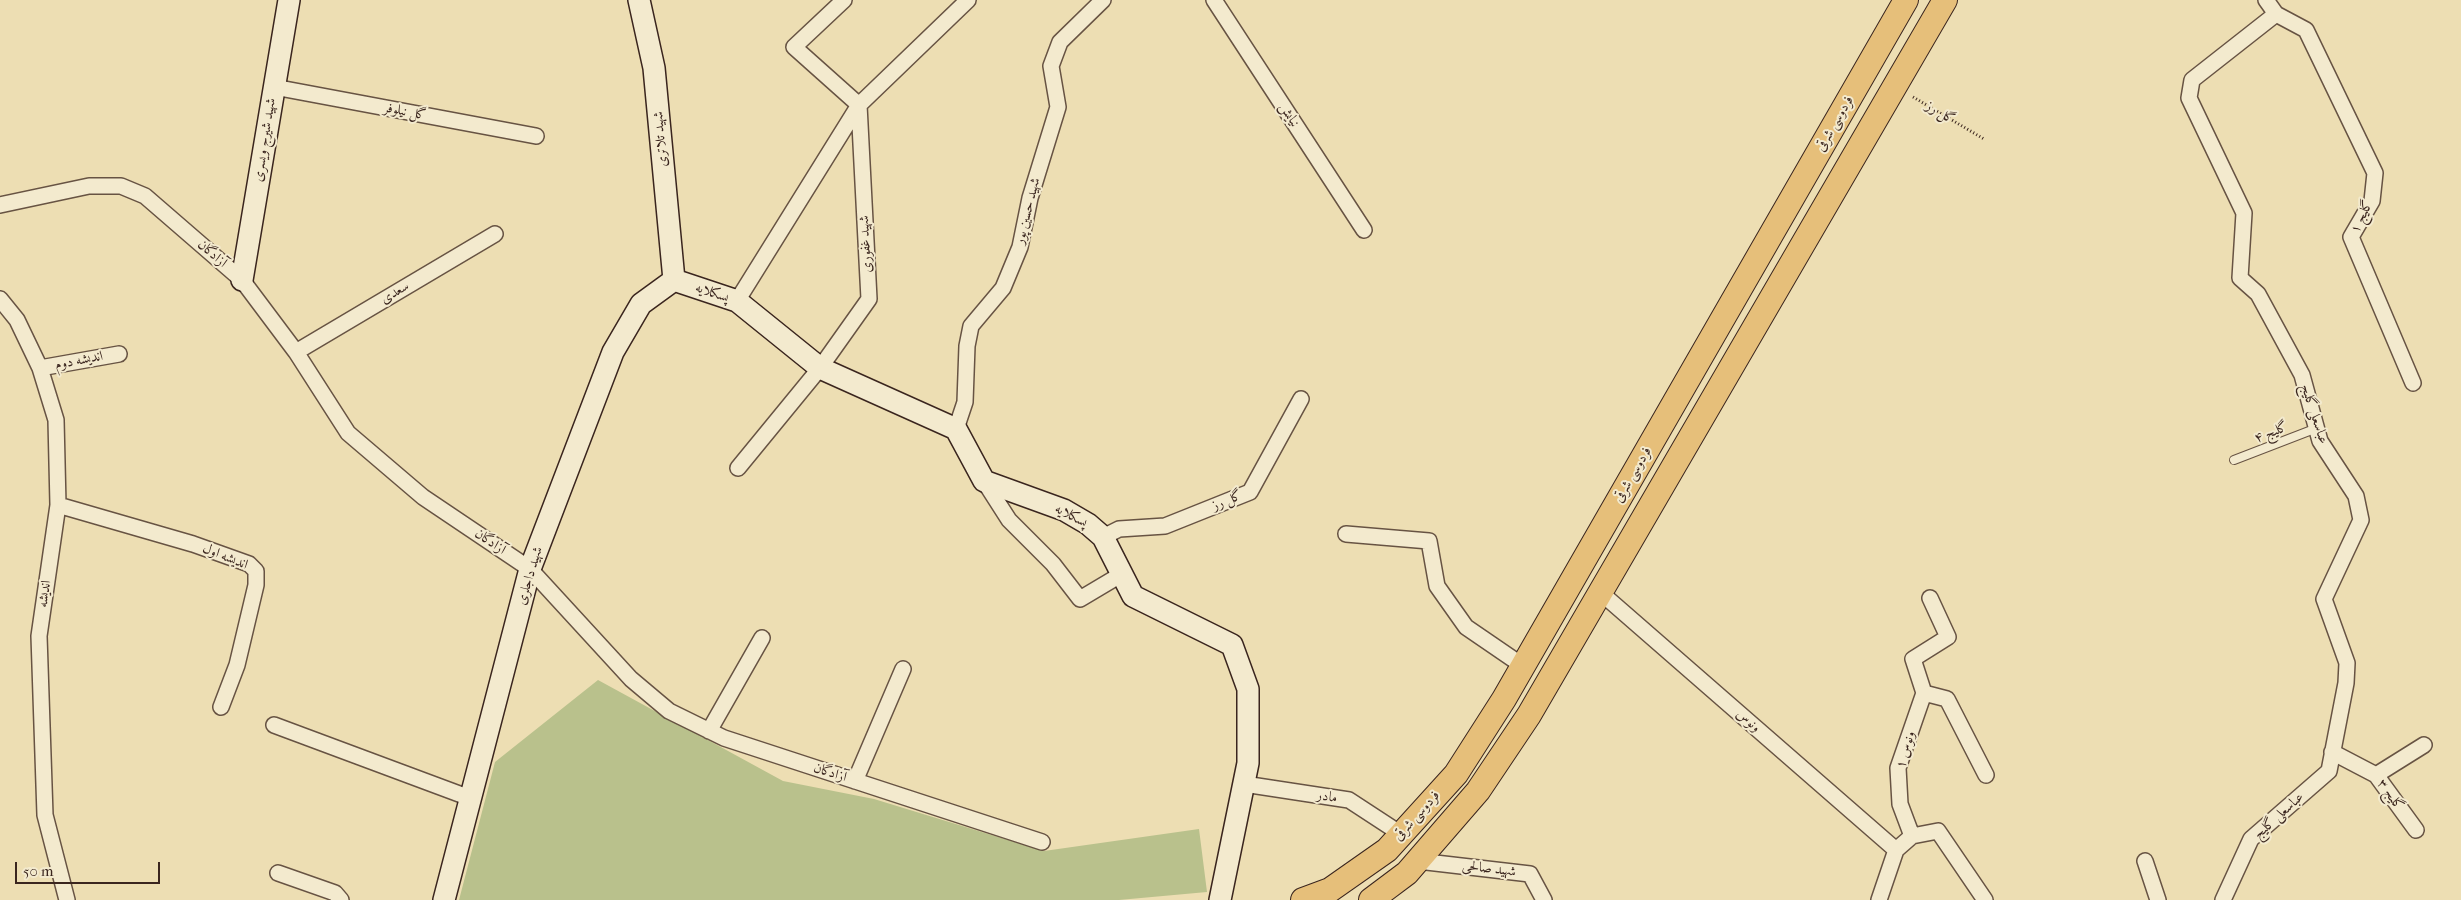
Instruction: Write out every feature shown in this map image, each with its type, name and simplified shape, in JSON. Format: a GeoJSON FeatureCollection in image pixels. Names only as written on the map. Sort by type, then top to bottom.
{"type":"FeatureCollection","features":[{"type":"Feature","properties":{"kind":"main road","name":"فردوسی شرقی"},"geometry":{"type":"LineString","coordinates":[[1304,900],[1330,890],[1387,850],[1456,774],[1523,666],[1906,0]]}},
{"type":"Feature","properties":{"kind":"main road","name":"فردوسی شرقی"},"geometry":{"type":"LineString","coordinates":[[1371,900],[1407,873],[1478,790],[1529,715],[1945,0]]}},
{"type":"Feature","properties":{"kind":"street","name":"شهید شیرج ویسری"},"geometry":{"type":"LineString","coordinates":[[242,280],[289,0]]}},
{"type":"Feature","properties":{"kind":"street","name":"شهید تلاتری"},"geometry":{"type":"LineString","coordinates":[[639,0],[654,68],[674,280]]}},
{"type":"Feature","properties":{"kind":"street"},"geometry":{"type":"LineString","coordinates":[[844,0],[794,47],[859,106]]}},
{"type":"Feature","properties":{"kind":"street"},"geometry":{"type":"LineString","coordinates":[[737,301],[859,106],[968,0]]}},
{"type":"Feature","properties":{"kind":"street","name":"شهید حسین پور"},"geometry":{"type":"LineString","coordinates":[[956,429],[965,402],[967,346],[971,326],[1004,288],[1020,247],[1030,198],[1058,107],[1051,66],[1060,42],[1103,0]]}},
{"type":"Feature","properties":{"kind":"street","name":"نیایش"},"geometry":{"type":"LineString","coordinates":[[1214,0],[1364,230]]}},
{"type":"Feature","properties":{"kind":"street"},"geometry":{"type":"LineString","coordinates":[[2266,0],[2276,14]]}},
{"type":"Feature","properties":{"kind":"street","name":"گلیج ۱"},"geometry":{"type":"LineString","coordinates":[[2276,14],[2306,30],[2375,173],[2372,201],[2351,237],[2414,383]]}},
{"type":"Feature","properties":{"kind":"street","name":"عباسعلی گلیج"},"geometry":{"type":"LineString","coordinates":[[2223,900],[2251,839],[2329,771],[2346,683],[2347,663],[2324,600],[2361,520],[2356,496],[2320,441],[2302,375],[2258,294],[2240,278],[2244,212],[2189,98],[2192,80],[2276,14]]}},
{"type":"Feature","properties":{"kind":"street","name":"گل نیلوفر"},"geometry":{"type":"LineString","coordinates":[[274,87],[536,136]]}},
{"type":"Feature","properties":{"kind":"street","name":"شهید غفوری"},"geometry":{"type":"LineString","coordinates":[[738,468],[820,368],[869,299],[859,106]]}},
{"type":"Feature","properties":{"kind":"street","name":"آزادگان"},"geometry":{"type":"LineString","coordinates":[[0,205],[89,186],[121,186],[145,196],[242,280],[296,352],[348,433],[423,497],[530,569],[631,679],[670,711],[724,738],[1042,842]]}},
{"type":"Feature","properties":{"kind":"street","name":"سعدی"},"geometry":{"type":"LineString","coordinates":[[296,352],[495,234]]}},
{"type":"Feature","properties":{"kind":"street","name":"پسکلایه"},"geometry":{"type":"LineString","coordinates":[[674,280],[737,301],[820,368],[956,429]]}},
{"type":"Feature","properties":{"kind":"street","name":"شهید داجلری"},"geometry":{"type":"LineString","coordinates":[[444,900],[530,569],[613,352],[641,304],[674,280]]}},
{"type":"Feature","properties":{"kind":"street","name":"اندیشه"},"geometry":{"type":"LineString","coordinates":[[0,299],[17,320],[40,368],[56,420],[58,504],[39,636],[45,815],[67,900]]}},
{"type":"Feature","properties":{"kind":"street","name":"اندیشه دوم"},"geometry":{"type":"LineString","coordinates":[[40,368],[119,354]]}},
{"type":"Feature","properties":{"kind":"street","name":"گل رز"},"geometry":{"type":"LineString","coordinates":[[1103,537],[1119,529],[1165,526],[1250,492],[1300,399]]}},
{"type":"Feature","properties":{"kind":"street"},"geometry":{"type":"LineString","coordinates":[[956,429],[984,481],[1009,520],[1053,564],[1080,599],[1122,574]]}},
{"type":"Feature","properties":{"kind":"street","name":"پسکلایه"},"geometry":{"type":"LineString","coordinates":[[984,481],[1064,510],[1088,524],[1103,537],[1133,596],[1232,645],[1248,689],[1248,763],[1220,900]]}},
{"type":"Feature","properties":{"kind":"street","name":"اندیشه اول"},"geometry":{"type":"LineString","coordinates":[[58,504],[193,544],[249,564],[256,571],[256,585],[237,665],[221,707]]}},
{"type":"Feature","properties":{"kind":"street"},"geometry":{"type":"LineString","coordinates":[[1346,534],[1428,540],[1437,586],[1466,627],[1523,666]]}},
{"type":"Feature","properties":{"kind":"street","name":"ونوس"},"geometry":{"type":"LineString","coordinates":[[1600,592],[1896,850]]}},
{"type":"Feature","properties":{"kind":"street"},"geometry":{"type":"LineString","coordinates":[[1930,598],[1948,637],[1913,659],[1924,693],[1947,699],[1986,775]]}},
{"type":"Feature","properties":{"kind":"street"},"geometry":{"type":"LineString","coordinates":[[709,731],[762,638]]}},
{"type":"Feature","properties":{"kind":"street"},"geometry":{"type":"LineString","coordinates":[[855,781],[904,670]]}},
{"type":"Feature","properties":{"kind":"street","name":"ونوس ۱"},"geometry":{"type":"LineString","coordinates":[[1912,836],[1900,804],[1898,768],[1924,693]]}},
{"type":"Feature","properties":{"kind":"street"},"geometry":{"type":"LineString","coordinates":[[274,725],[470,798]]}},
{"type":"Feature","properties":{"kind":"street"},"geometry":{"type":"LineString","coordinates":[[2376,775],[2424,745]]}},
{"type":"Feature","properties":{"kind":"street","name":"گلیج ۳"},"geometry":{"type":"LineString","coordinates":[[2332,752],[2376,775],[2416,830]]}},
{"type":"Feature","properties":{"kind":"street","name":"مادر"},"geometry":{"type":"LineString","coordinates":[[1244,784],[1349,800],[1401,834]]}},
{"type":"Feature","properties":{"kind":"street"},"geometry":{"type":"LineString","coordinates":[[1879,900],[1896,850],[1912,836],[1938,831],[1985,900]]}},
{"type":"Feature","properties":{"kind":"street","name":"شهید صالحی"},"geometry":{"type":"LineString","coordinates":[[1418,860],[1530,874],[1544,900]]}},
{"type":"Feature","properties":{"kind":"street"},"geometry":{"type":"LineString","coordinates":[[2145,861],[2158,900]]}},
{"type":"Feature","properties":{"kind":"street"},"geometry":{"type":"LineString","coordinates":[[278,873],[335,893],[341,900]]}},
{"type":"Feature","properties":{"kind":"lane","name":"گلیج ۴"},"geometry":{"type":"LineString","coordinates":[[2234,460],[2317,428]]}},
{"type":"Feature","properties":{"kind":"path","name":"گل رز"},"geometry":{"type":"LineString","coordinates":[[1895,86],[1984,139]]}},
{"type":"Feature","properties":{"kind":"green space"},"geometry":{"type":"Polygon","coordinates":[[[598,680],[783,781],[874,799],[1044,851],[1199,829],[1207,892],[1119,900],[459,900],[495,762],[598,680]]]}}]}
